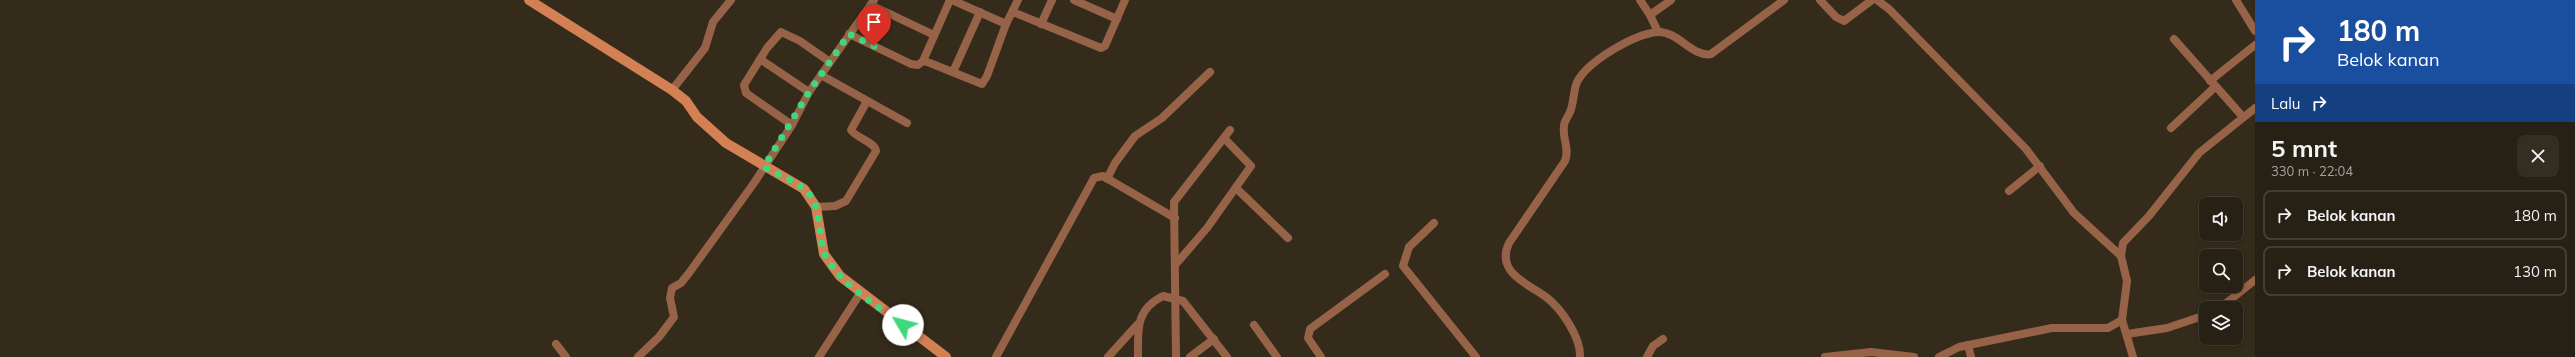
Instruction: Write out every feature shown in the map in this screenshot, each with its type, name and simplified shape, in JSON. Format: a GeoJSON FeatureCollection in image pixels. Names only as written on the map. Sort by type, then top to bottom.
{"type":"FeatureCollection","features":[{"type":"Feature","properties":{"kind":"street"},"geometry":{"type":"LineString","coordinates":[[529,0],[672,90],[686,101],[696,117],[726,143],[764,167],[804,189],[816,207],[824,254],[840,276],[946,357]]}},
{"type":"Feature","properties":{"kind":"street"},"geometry":{"type":"LineString","coordinates":[[672,90],[706,48],[713,22],[731,0]]}},
{"type":"Feature","properties":{"kind":"street"},"geometry":{"type":"LineString","coordinates":[[849,34],[911,64],[918,65],[923,61],[951,0],[1006,24]]}},
{"type":"Feature","properties":{"kind":"street"},"geometry":{"type":"LineString","coordinates":[[923,61],[982,84],[987,76],[1006,24],[1018,0]]}},
{"type":"Feature","properties":{"kind":"street"},"geometry":{"type":"LineString","coordinates":[[1041,24],[1052,0]]}},
{"type":"Feature","properties":{"kind":"street"},"geometry":{"type":"LineString","coordinates":[[1074,0],[1117,19]]}},
{"type":"Feature","properties":{"kind":"street"},"geometry":{"type":"LineString","coordinates":[[1013,12],[1101,48],[1105,46],[1125,0]]}},
{"type":"Feature","properties":{"kind":"street"},"geometry":{"type":"LineString","coordinates":[[1640,0],[1650,15],[1658,32]]}},
{"type":"Feature","properties":{"kind":"street"},"geometry":{"type":"LineString","coordinates":[[1650,15],[1671,0]]}},
{"type":"Feature","properties":{"kind":"street"},"geometry":{"type":"LineString","coordinates":[[1580,357],[1580,347],[1575,334],[1552,302],[1525,286],[1511,270],[1506,258],[1507,247],[1565,162],[1568,154],[1564,124],[1570,112],[1577,83],[1595,60],[1635,39],[1658,32],[1675,37],[1704,54],[1711,54],[1784,0]]}},
{"type":"Feature","properties":{"kind":"street"},"geometry":{"type":"LineString","coordinates":[[1820,0],[1836,17],[1844,21],[1872,0]]}},
{"type":"Feature","properties":{"kind":"street"},"geometry":{"type":"LineString","coordinates":[[1877,0],[1889,9],[2026,149],[2074,213],[2121,256]]}},
{"type":"Feature","properties":{"kind":"street"},"geometry":{"type":"LineString","coordinates":[[2236,0],[2255,31]]}},
{"type":"Feature","properties":{"kind":"street"},"geometry":{"type":"LineString","coordinates":[[638,357],[659,337],[674,317],[670,298],[672,288],[681,283],[690,273],[792,125],[809,92],[849,34],[873,3],[934,35]]}},
{"type":"Feature","properties":{"kind":"street"},"geometry":{"type":"LineString","coordinates":[[953,72],[980,12]]}},
{"type":"Feature","properties":{"kind":"street"},"geometry":{"type":"LineString","coordinates":[[792,125],[746,92],[744,86],[760,59],[781,32],[800,41],[830,62]]}},
{"type":"Feature","properties":{"kind":"street"},"geometry":{"type":"LineString","coordinates":[[2174,39],[2212,84],[2243,117]]}},
{"type":"Feature","properties":{"kind":"street"},"geometry":{"type":"LineString","coordinates":[[2171,128],[2212,84],[2255,45]]}},
{"type":"Feature","properties":{"kind":"street"},"geometry":{"type":"LineString","coordinates":[[760,59],[809,92]]}},
{"type":"Feature","properties":{"kind":"street"},"geometry":{"type":"LineString","coordinates":[[1107,179],[1115,163],[1135,136],[1162,118],[1210,72]]}},
{"type":"Feature","properties":{"kind":"street"},"geometry":{"type":"LineString","coordinates":[[821,75],[907,123]]}},
{"type":"Feature","properties":{"kind":"street"},"geometry":{"type":"LineString","coordinates":[[816,207],[835,206],[846,201],[876,151],[874,146],[854,135],[851,130],[867,101]]}},
{"type":"Feature","properties":{"kind":"street"},"geometry":{"type":"LineString","coordinates":[[2133,357],[2122,320],[2127,281],[2121,256],[2123,243],[2157,206],[2190,163],[2255,108]]}},
{"type":"Feature","properties":{"kind":"street"},"geometry":{"type":"LineString","coordinates":[[1176,357],[1176,198],[1230,130]]}},
{"type":"Feature","properties":{"kind":"street"},"geometry":{"type":"LineString","coordinates":[[1176,264],[1207,228],[1236,188],[1251,164],[1224,138]]}},
{"type":"Feature","properties":{"kind":"street"},"geometry":{"type":"LineString","coordinates":[[2009,191],[2040,166]]}},
{"type":"Feature","properties":{"kind":"street"},"geometry":{"type":"LineString","coordinates":[[996,357],[1087,190],[1097,177],[1107,179],[1175,218]]}},
{"type":"Feature","properties":{"kind":"street"},"geometry":{"type":"LineString","coordinates":[[1236,188],[1288,238]]}},
{"type":"Feature","properties":{"kind":"street"},"geometry":{"type":"LineString","coordinates":[[1434,223],[1409,247],[1403,266],[1476,357]]}},
{"type":"Feature","properties":{"kind":"street"},"geometry":{"type":"LineString","coordinates":[[1321,357],[1308,338],[1310,329],[1385,274]]}},
{"type":"Feature","properties":{"kind":"street"},"geometry":{"type":"LineString","coordinates":[[2229,301],[2255,280]]}},
{"type":"Feature","properties":{"kind":"street"},"geometry":{"type":"LineString","coordinates":[[822,356],[861,292]]}},
{"type":"Feature","properties":{"kind":"street"},"geometry":{"type":"LineString","coordinates":[[1108,357],[1138,324],[1157,299],[1163,296],[1176,298],[1183,301],[1191,308],[1227,357]]}},
{"type":"Feature","properties":{"kind":"street"},"geometry":{"type":"LineString","coordinates":[[2127,334],[2167,328],[2199,317]]}},
{"type":"Feature","properties":{"kind":"street"},"geometry":{"type":"LineString","coordinates":[[1939,357],[1959,347],[2052,328],[2108,328],[2122,320]]}},
{"type":"Feature","properties":{"kind":"street"},"geometry":{"type":"LineString","coordinates":[[1138,324],[1138,357]]}},
{"type":"Feature","properties":{"kind":"street"},"geometry":{"type":"LineString","coordinates":[[1254,326],[1277,357]]}},
{"type":"Feature","properties":{"kind":"street"},"geometry":{"type":"LineString","coordinates":[[1190,357],[1214,339]]}},
{"type":"Feature","properties":{"kind":"street"},"geometry":{"type":"LineString","coordinates":[[1647,357],[1653,346],[1663,339]]}},
{"type":"Feature","properties":{"kind":"street"},"geometry":{"type":"LineString","coordinates":[[556,344],[566,357]]}},
{"type":"Feature","properties":{"kind":"street"},"geometry":{"type":"LineString","coordinates":[[1968,345],[1971,357]]}},
{"type":"Feature","properties":{"kind":"street"},"geometry":{"type":"LineString","coordinates":[[1826,357],[1871,352],[1909,356]]}},
{"type":"Feature","properties":{"kind":"route"},"geometry":{"type":"LineString","coordinates":[[874,46],[849,34],[809,92],[792,125],[764,167],[804,189],[812,198],[816,207],[822,248],[829,262],[840,276],[903,325]]}}]}
